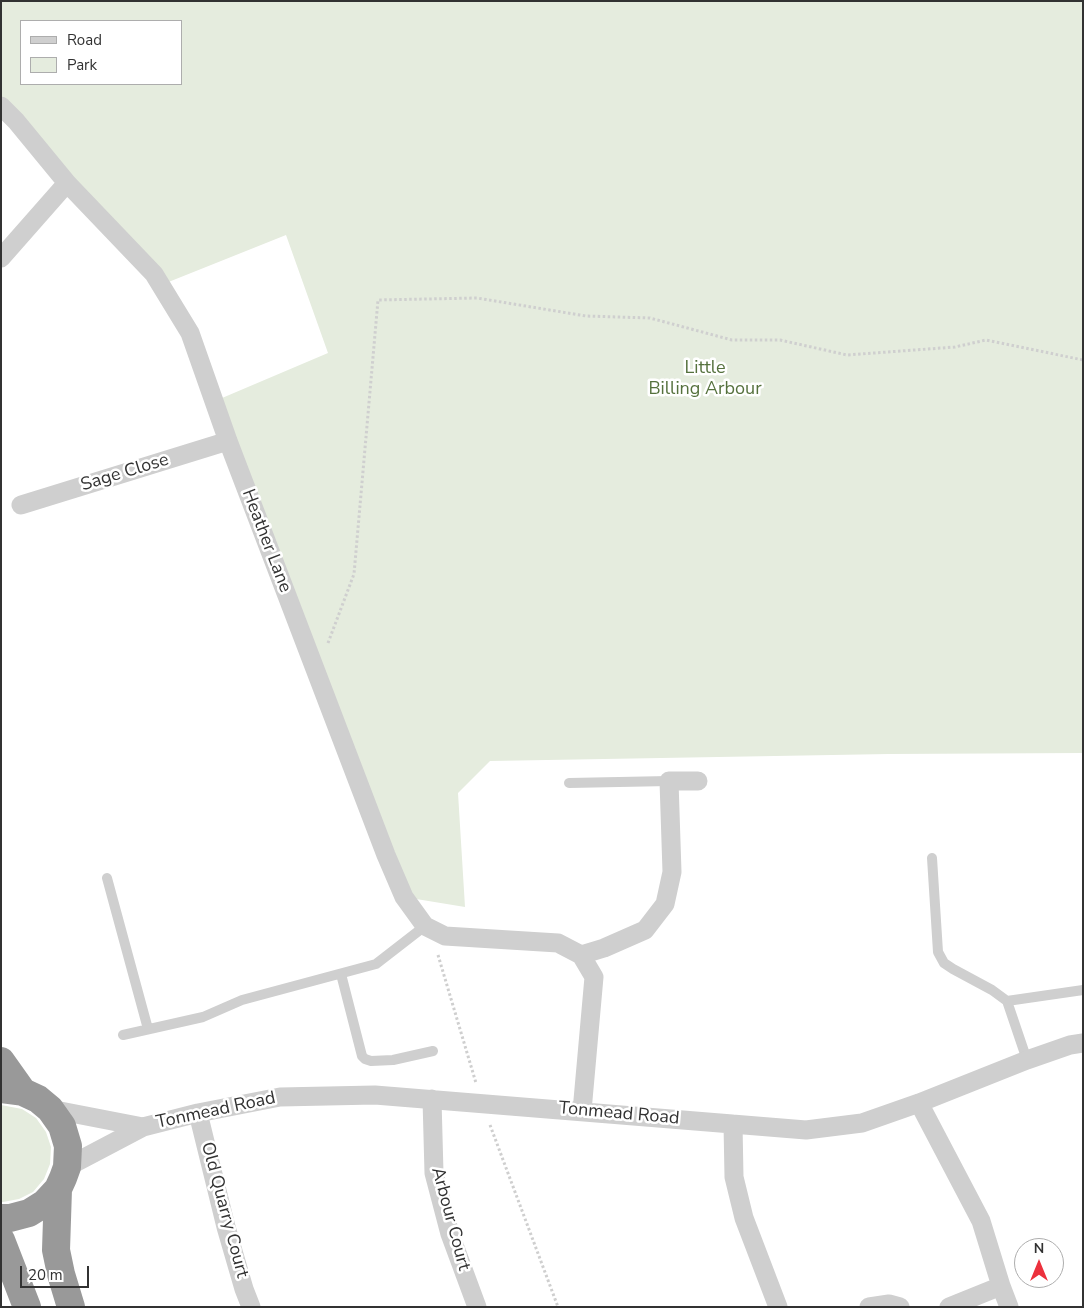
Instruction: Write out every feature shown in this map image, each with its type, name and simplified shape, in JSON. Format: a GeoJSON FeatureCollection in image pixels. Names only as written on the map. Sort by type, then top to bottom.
{"type":"FeatureCollection","features":[{"type":"Feature","properties":{"kind":"highway"},"geometry":{"type":"LineString","coordinates":[[1,1061],[12,1091],[38,1099],[50,1109],[62,1126],[68,1146],[62,1178],[56,1250],[61,1274],[72,1307]]}},
{"type":"Feature","properties":{"kind":"highway"},"geometry":{"type":"LineString","coordinates":[[1,1218],[10,1218],[29,1213],[45,1203],[62,1178]]}},
{"type":"Feature","properties":{"kind":"highway"},"geometry":{"type":"LineString","coordinates":[[1,1240],[27,1307]]}},
{"type":"Feature","properties":{"kind":"street","name":"Heather Lane"},"geometry":{"type":"LineString","coordinates":[[1,106],[67,182],[154,274],[190,333],[228,441],[400,889],[425,926]]}},
{"type":"Feature","properties":{"kind":"street"},"geometry":{"type":"LineString","coordinates":[[1,258],[67,182]]}},
{"type":"Feature","properties":{"kind":"street","name":"Sage Close"},"geometry":{"type":"LineString","coordinates":[[21,506],[228,441]]}},
{"type":"Feature","properties":{"kind":"street"},"geometry":{"type":"LineString","coordinates":[[581,955],[604,948],[645,930],[665,904],[672,872],[669,781],[698,781]]}},
{"type":"Feature","properties":{"kind":"street"},"geometry":{"type":"LineString","coordinates":[[425,926],[445,936],[558,942],[581,955],[594,977],[582,1111]]}},
{"type":"Feature","properties":{"kind":"street","name":"Tonmead Road"},"geometry":{"type":"LineString","coordinates":[[62,1178],[143,1127],[198,1113],[280,1097],[375,1094],[806,1130],[862,1123],[1027,1060],[1070,1045],[1083,1043]]}},
{"type":"Feature","properties":{"kind":"street","name":"Arbour Court"},"geometry":{"type":"LineString","coordinates":[[432,1099],[434,1173],[450,1234],[477,1307]]}},
{"type":"Feature","properties":{"kind":"street"},"geometry":{"type":"LineString","coordinates":[[918,1103],[981,1221],[1009,1307]]}},
{"type":"Feature","properties":{"kind":"street","name":"Tonmead Road"},"geometry":{"type":"LineString","coordinates":[[50,1109],[143,1127]]}},
{"type":"Feature","properties":{"kind":"street","name":"Old Quarry Court"},"geometry":{"type":"LineString","coordinates":[[198,1113],[226,1227],[244,1289],[252,1307]]}},
{"type":"Feature","properties":{"kind":"street"},"geometry":{"type":"LineString","coordinates":[[733,1124],[734,1178],[744,1218],[778,1307]]}},
{"type":"Feature","properties":{"kind":"street"},"geometry":{"type":"LineString","coordinates":[[948,1307],[1001,1286]]}},
{"type":"Feature","properties":{"kind":"street"},"geometry":{"type":"LineString","coordinates":[[869,1307],[889,1304],[900,1307]]}},
{"type":"Feature","properties":{"kind":"lane"},"geometry":{"type":"LineString","coordinates":[[569,783],[669,781]]}},
{"type":"Feature","properties":{"kind":"lane"},"geometry":{"type":"LineString","coordinates":[[932,858],[938,952],[944,963],[992,990],[1007,1001],[1027,1060]]}},
{"type":"Feature","properties":{"kind":"lane"},"geometry":{"type":"LineString","coordinates":[[107,878],[148,1029]]}},
{"type":"Feature","properties":{"kind":"lane"},"geometry":{"type":"LineString","coordinates":[[124,1035],[203,1017],[242,1000],[376,964],[425,926]]}},
{"type":"Feature","properties":{"kind":"lane"},"geometry":{"type":"LineString","coordinates":[[342,974],[362,1056],[365,1059],[371,1061],[393,1060],[433,1050]]}},
{"type":"Feature","properties":{"kind":"lane"},"geometry":{"type":"LineString","coordinates":[[1007,1001],[1083,990]]}},
{"type":"Feature","properties":{"kind":"path"},"geometry":{"type":"LineString","coordinates":[[317,674],[354,574],[378,300],[477,298],[586,316],[650,318],[732,340],[780,340],[846,355],[955,346],[986,340],[1083,360]]}},
{"type":"Feature","properties":{"kind":"path"},"geometry":{"type":"LineString","coordinates":[[445,936],[437,951],[482,1103],[558,1307]]}},
{"type":"Feature","properties":{"kind":"green space","name":"Little Billing Arbour"},"geometry":{"type":"Polygon","coordinates":[[[1,1],[1083,1],[1083,753],[889,754],[490,761],[458,793],[465,907],[404,897],[215,401],[328,353],[286,235],[161,285],[1,104],[1,1]]]}},
{"type":"Feature","properties":{"kind":"green space"},"geometry":{"type":"Polygon","coordinates":[[[1,1105],[22,1109],[36,1118],[46,1132],[51,1147],[50,1164],[44,1179],[33,1192],[19,1199],[3,1202],[1,1202],[1,1105]]]}}]}
